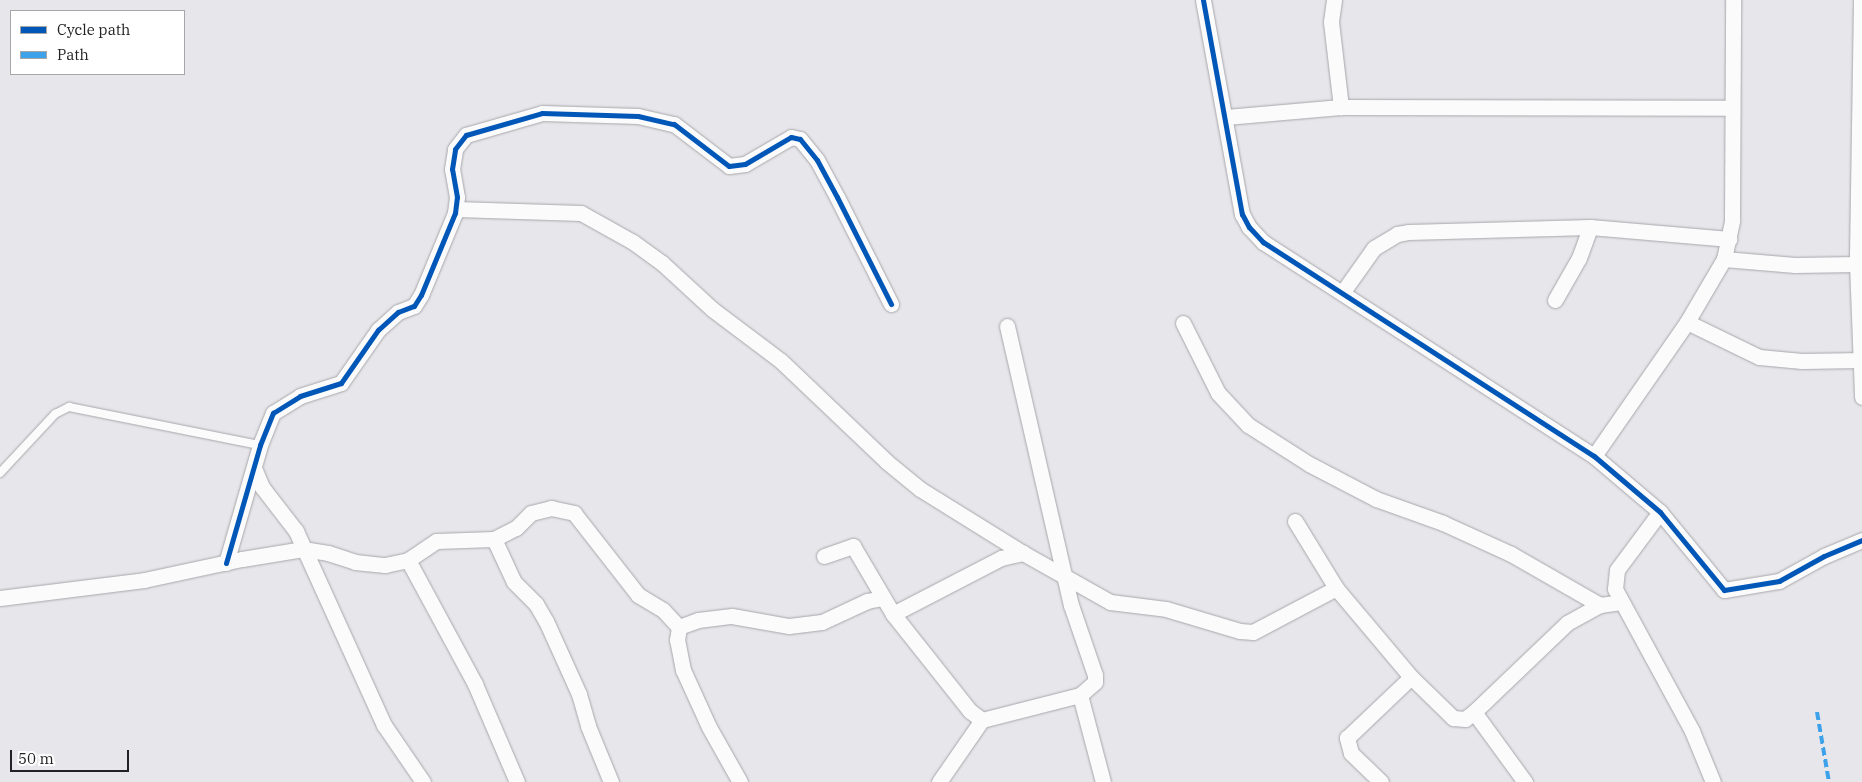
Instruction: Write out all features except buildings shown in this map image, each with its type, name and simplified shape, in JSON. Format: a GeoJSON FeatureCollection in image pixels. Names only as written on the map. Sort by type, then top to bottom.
{"type":"FeatureCollection","features":[{"type":"Feature","properties":{"kind":"street"},"geometry":{"type":"LineString","coordinates":[[1203,0],[1226,117],[1240,206],[1249,227],[1263,242],[1594,456],[1660,512],[1724,590],[1770,584],[1862,540]]}},
{"type":"Feature","properties":{"kind":"street"},"geometry":{"type":"LineString","coordinates":[[1334,0],[1331,22],[1341,107]]}},
{"type":"Feature","properties":{"kind":"street"},"geometry":{"type":"LineString","coordinates":[[1594,456],[1688,322],[1724,259],[1729,239],[1733,0]]}},
{"type":"Feature","properties":{"kind":"street"},"geometry":{"type":"LineString","coordinates":[[1862,2],[1860,241],[1858,264],[1862,397]]}},
{"type":"Feature","properties":{"kind":"street"},"geometry":{"type":"LineString","coordinates":[[1226,117],[1341,107],[1731,108]]}},
{"type":"Feature","properties":{"kind":"street"},"geometry":{"type":"LineString","coordinates":[[226,563],[260,445],[274,413],[300,396],[341,382],[388,319],[414,306],[437,261],[456,209],[452,169],[455,149],[466,135],[542,113],[656,118],[674,124],[729,166],[745,164],[791,137],[800,139],[817,160],[838,197],[890,304]]}},
{"type":"Feature","properties":{"kind":"street"},"geometry":{"type":"LineString","coordinates":[[456,209],[581,213],[633,242],[662,263],[712,309],[781,361],[913,484],[1023,553],[1110,602],[1166,609],[1247,632],[1253,632],[1336,588]]}},
{"type":"Feature","properties":{"kind":"street"},"geometry":{"type":"LineString","coordinates":[[1342,293],[1374,248],[1397,234],[1451,228],[1590,227],[1729,239]]}},
{"type":"Feature","properties":{"kind":"street"},"geometry":{"type":"LineString","coordinates":[[1555,300],[1579,258],[1590,227]]}},
{"type":"Feature","properties":{"kind":"street"},"geometry":{"type":"LineString","coordinates":[[1724,259],[1795,265],[1858,264]]}},
{"type":"Feature","properties":{"kind":"street"},"geometry":{"type":"LineString","coordinates":[[1688,322],[1759,357],[1862,360]]}},
{"type":"Feature","properties":{"kind":"street"},"geometry":{"type":"LineString","coordinates":[[1183,323],[1218,393],[1248,425],[1309,464],[1376,499],[1443,522],[1502,550],[1600,605]]}},
{"type":"Feature","properties":{"kind":"street"},"geometry":{"type":"LineString","coordinates":[[939,782],[982,720],[1080,694],[1095,682],[1095,675],[1064,576],[1007,326]]}},
{"type":"Feature","properties":{"kind":"street"},"geometry":{"type":"LineString","coordinates":[[254,468],[262,487],[296,531],[384,725],[423,782]]}},
{"type":"Feature","properties":{"kind":"street"},"geometry":{"type":"LineString","coordinates":[[0,598],[144,580],[303,549],[365,563],[385,565],[408,560],[436,541],[494,539],[516,528],[531,513],[551,508],[574,513],[638,595],[662,610],[679,627]]}},
{"type":"Feature","properties":{"kind":"street"},"geometry":{"type":"LineString","coordinates":[[1660,512],[1617,570],[1615,589],[1692,731],[1713,782]]}},
{"type":"Feature","properties":{"kind":"street"},"geometry":{"type":"LineString","coordinates":[[1295,522],[1336,588],[1411,677],[1453,718],[1465,719],[1474,712],[1567,623],[1600,605],[1621,602]]}},
{"type":"Feature","properties":{"kind":"street"},"geometry":{"type":"LineString","coordinates":[[494,539],[514,582],[536,604],[546,621],[579,694],[588,726],[611,782]]}},
{"type":"Feature","properties":{"kind":"street"},"geometry":{"type":"LineString","coordinates":[[824,556],[854,546],[882,598],[893,614],[970,710],[982,720]]}},
{"type":"Feature","properties":{"kind":"street"},"geometry":{"type":"LineString","coordinates":[[893,614],[993,562],[1023,553]]}},
{"type":"Feature","properties":{"kind":"street"},"geometry":{"type":"LineString","coordinates":[[408,560],[475,684],[517,782]]}},
{"type":"Feature","properties":{"kind":"street"},"geometry":{"type":"LineString","coordinates":[[679,627],[698,620],[732,616],[789,626],[822,622],[867,601],[882,598]]}},
{"type":"Feature","properties":{"kind":"street"},"geometry":{"type":"LineString","coordinates":[[679,627],[677,640],[683,670],[709,727],[740,782]]}},
{"type":"Feature","properties":{"kind":"street"},"geometry":{"type":"LineString","coordinates":[[1381,782],[1351,753],[1347,738],[1411,677]]}},
{"type":"Feature","properties":{"kind":"street"},"geometry":{"type":"LineString","coordinates":[[1080,694],[1103,782]]}},
{"type":"Feature","properties":{"kind":"street"},"geometry":{"type":"LineString","coordinates":[[1474,712],[1525,782]]}},
{"type":"Feature","properties":{"kind":"lane"},"geometry":{"type":"LineString","coordinates":[[0,474],[55,414],[68,407],[260,445]]}},
{"type":"Feature","properties":{"kind":"marked path"},"geometry":{"type":"LineString","coordinates":[[1817,712],[1829,782]]}},
{"type":"Feature","properties":{"kind":"cycle path"},"geometry":{"type":"LineString","coordinates":[[1203,0],[1242,214],[1249,227],[1263,242],[1594,456],[1660,512],[1724,590],[1779,581],[1824,556],[1862,540]]}},
{"type":"Feature","properties":{"kind":"cycle path"},"geometry":{"type":"LineString","coordinates":[[226,563],[260,445],[273,413],[300,396],[341,383],[378,330],[398,312],[414,306],[421,295],[455,213],[457,197],[452,169],[455,149],[466,135],[542,113],[638,116],[674,124],[729,166],[745,164],[791,137],[800,139],[817,160],[891,304]]}}]}
